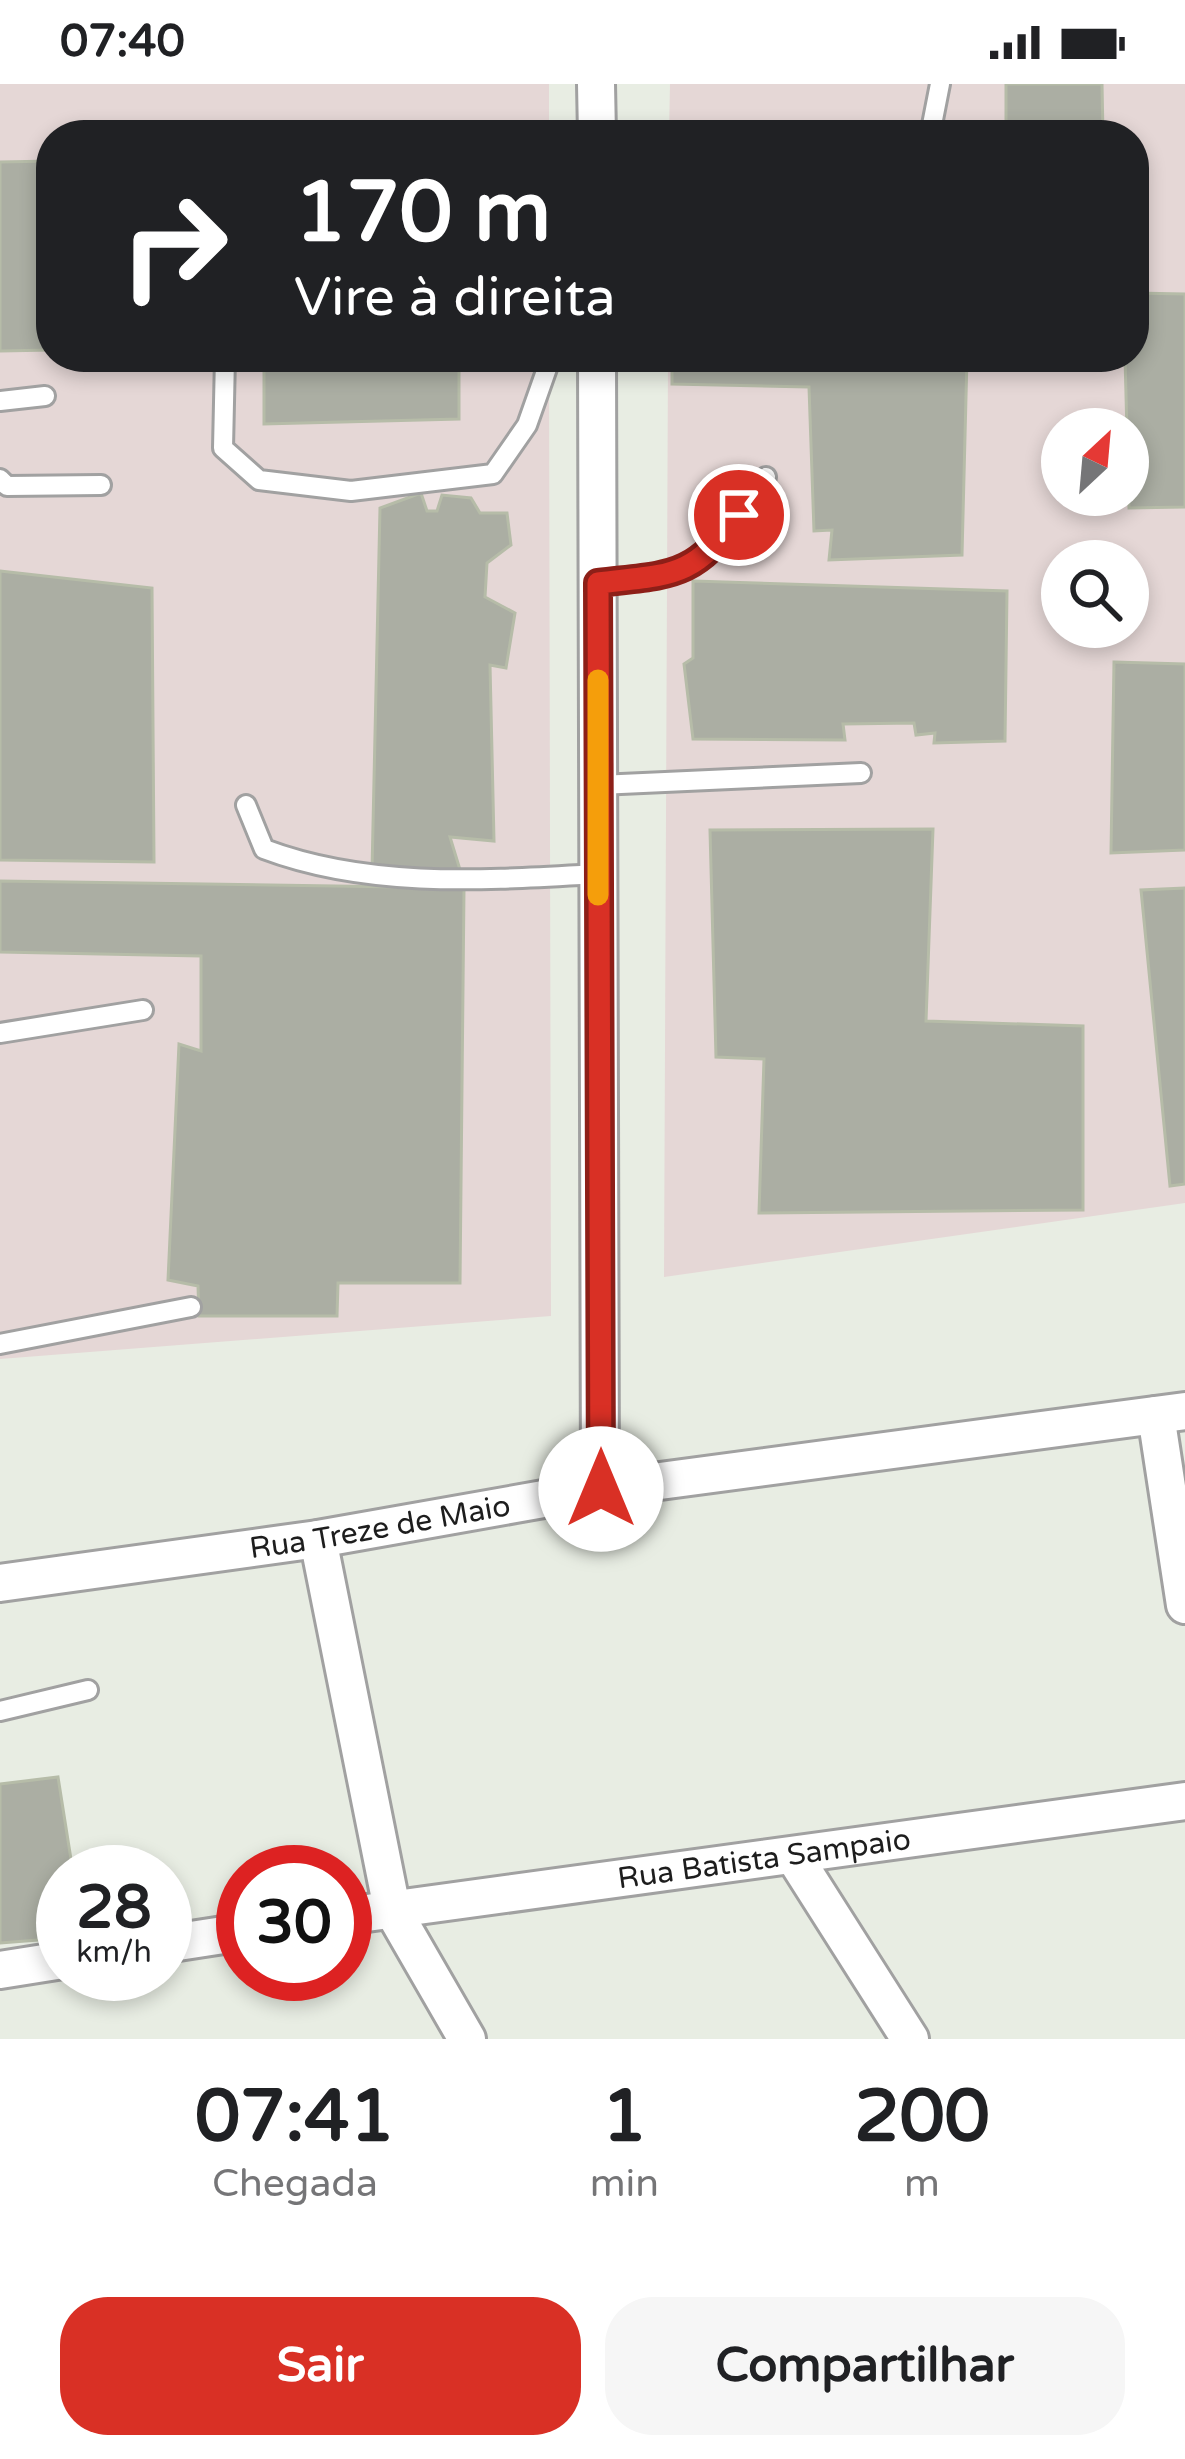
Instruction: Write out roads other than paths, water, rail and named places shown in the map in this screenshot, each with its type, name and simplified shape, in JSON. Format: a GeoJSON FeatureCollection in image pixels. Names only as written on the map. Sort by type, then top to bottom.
{"type":"FeatureCollection","features":[{"type":"Feature","properties":{"kind":"street"},"geometry":{"type":"LineString","coordinates":[[596,84],[596,120]]}},
{"type":"Feature","properties":{"kind":"street"},"geometry":{"type":"LineString","coordinates":[[597,372],[601,1489]]}},
{"type":"Feature","properties":{"kind":"street"},"geometry":{"type":"LineString","coordinates":[[1171,1413],[1185,1605]]}},
{"type":"Feature","properties":{"kind":"street","name":"Rua Treze de Maio"},"geometry":{"type":"LineString","coordinates":[[0,1583],[318,1539],[601,1489],[1171,1413]]}},
{"type":"Feature","properties":{"kind":"street"},"geometry":{"type":"LineString","coordinates":[[318,1539],[392,1909],[467,2039]]}},
{"type":"Feature","properties":{"kind":"street","name":"Rua Batista Sampaio"},"geometry":{"type":"LineString","coordinates":[[372,1912],[795,1858],[1185,1801]]}},
{"type":"Feature","properties":{"kind":"street"},"geometry":{"type":"LineString","coordinates":[[795,1858],[910,2039]]}},
{"type":"Feature","properties":{"kind":"street"},"geometry":{"type":"LineString","coordinates":[[0,1970],[36,1964]]}},
{"type":"Feature","properties":{"kind":"lane"},"geometry":{"type":"LineString","coordinates":[[933,120],[940,84]]}},
{"type":"Feature","properties":{"kind":"lane"},"geometry":{"type":"LineString","coordinates":[[225,372],[224,448],[260,480],[351,490],[493,474],[527,425],[546,372]]}},
{"type":"Feature","properties":{"kind":"lane"},"geometry":{"type":"LineString","coordinates":[[0,401],[45,396]]}},
{"type":"Feature","properties":{"kind":"lane"},"geometry":{"type":"LineString","coordinates":[[598,583],[677,574],[711,553],[766,477]]}},
{"type":"Feature","properties":{"kind":"lane"},"geometry":{"type":"LineString","coordinates":[[0,478],[7,486],[100,485]]}},
{"type":"Feature","properties":{"kind":"lane"},"geometry":{"type":"LineString","coordinates":[[598,784],[861,773]]}},
{"type":"Feature","properties":{"kind":"lane"},"geometry":{"type":"LineString","coordinates":[[246,805],[264,849],[322,871],[478,880],[598,874]]}},
{"type":"Feature","properties":{"kind":"lane"},"geometry":{"type":"LineString","coordinates":[[0,1033],[143,1010]]}},
{"type":"Feature","properties":{"kind":"lane"},"geometry":{"type":"LineString","coordinates":[[0,1344],[191,1307]]}},
{"type":"Feature","properties":{"kind":"lane"},"geometry":{"type":"LineString","coordinates":[[0,1711],[88,1690]]}}]}
